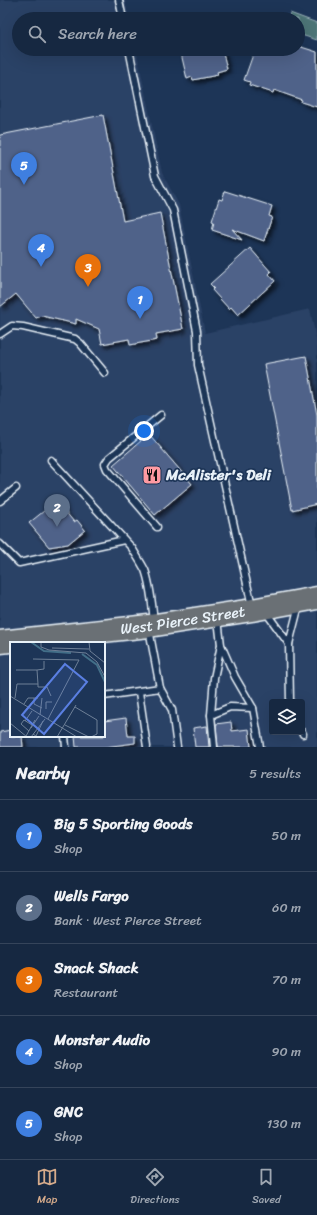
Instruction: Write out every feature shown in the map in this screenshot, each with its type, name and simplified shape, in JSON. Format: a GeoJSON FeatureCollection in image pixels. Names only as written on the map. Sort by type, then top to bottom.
{"type":"FeatureCollection","features":[{"type":"Feature","properties":{"kind":"highway","name":"West Pierce Street"},"geometry":{"type":"LineString","coordinates":[[0,642],[52,640],[258,609],[309,599]]}},
{"type":"Feature","properties":{"kind":"lane"},"geometry":{"type":"LineString","coordinates":[[118,0],[121,12]]}},
{"type":"Feature","properties":{"kind":"lane"},"geometry":{"type":"LineString","coordinates":[[130,56],[155,176],[173,210],[197,331],[198,365],[258,609],[289,644]]}},
{"type":"Feature","properties":{"kind":"lane"},"geometry":{"type":"LineString","coordinates":[[0,334],[12,326],[23,327],[75,339],[105,373]]}},
{"type":"Feature","properties":{"kind":"lane"},"geometry":{"type":"LineString","coordinates":[[157,527],[107,469],[105,464],[109,458],[161,415]]}},
{"type":"Feature","properties":{"kind":"lane"},"geometry":{"type":"LineString","coordinates":[[51,460],[132,548],[144,570],[149,584],[152,625],[160,688],[172,710],[177,747]]}},
{"type":"Feature","properties":{"kind":"lane"},"geometry":{"type":"LineString","coordinates":[[0,501],[16,488]]}},
{"type":"Feature","properties":{"kind":"lane"},"geometry":{"type":"LineString","coordinates":[[0,544],[19,563],[124,540]]}},
{"type":"Feature","properties":{"kind":"lane"},"geometry":{"type":"LineString","coordinates":[[290,699],[289,644],[309,599]]}},
{"type":"Feature","properties":{"kind":"lane"},"geometry":{"type":"LineString","coordinates":[[214,747],[211,715],[214,678],[221,645],[218,615]]}},
{"type":"Feature","properties":{"kind":"lane"},"geometry":{"type":"LineString","coordinates":[[221,645],[235,677],[253,708],[260,747]]}},
{"type":"Feature","properties":{"kind":"lane"},"geometry":{"type":"LineString","coordinates":[[105,696],[160,688]]}},
{"type":"Feature","properties":{"kind":"lane"},"geometry":{"type":"LineString","coordinates":[[138,692],[147,747]]}},
{"type":"Feature","properties":{"kind":"lane"},"geometry":{"type":"LineString","coordinates":[[211,715],[230,707],[253,708]]}},
{"type":"Feature","properties":{"kind":"lane"},"geometry":{"type":"LineString","coordinates":[[255,716],[253,724],[255,747]]}},
{"type":"Feature","properties":{"kind":"lane"},"geometry":{"type":"LineString","coordinates":[[65,737],[66,747]]}},
{"type":"Feature","properties":{"kind":"shaded area"},"geometry":{"type":"Polygon","coordinates":[[[0,0],[125,0],[128,12],[12,12],[12,56],[137,56],[162,173],[179,205],[205,333],[310,309],[317,343],[317,747],[0,747],[0,0]]]}},
{"type":"Feature","properties":{"kind":"green space"},"geometry":{"type":"Polygon","coordinates":[[[305,19],[317,23],[317,40],[305,36],[305,19]]]}},
{"type":"Feature","properties":{"kind":"building"},"geometry":{"type":"Polygon","coordinates":[[[305,48],[317,52],[317,107],[301,102],[302,100],[274,90],[273,93],[249,85],[250,82],[244,80],[253,56],[305,56],[305,48]]]}},
{"type":"Feature","properties":{"kind":"building"},"geometry":{"type":"Polygon","coordinates":[[[182,56],[224,56],[227,69],[217,72],[218,75],[193,80],[192,77],[187,79],[182,56]]]}},
{"type":"Feature","properties":{"kind":"building"},"geometry":{"type":"Polygon","coordinates":[[[103,115],[123,221],[160,213],[183,329],[156,334],[157,340],[130,345],[129,339],[102,344],[99,329],[76,319],[76,324],[42,316],[36,318],[16,294],[0,307],[0,135],[103,115]]]}},
{"type":"Feature","properties":{"kind":"building"},"geometry":{"type":"Polygon","coordinates":[[[225,191],[272,206],[269,216],[272,217],[264,241],[232,229],[242,240],[212,230],[214,222],[212,221],[219,199],[222,200],[225,191]]]}},
{"type":"Feature","properties":{"kind":"building"},"geometry":{"type":"Polygon","coordinates":[[[250,248],[271,272],[269,274],[275,281],[238,315],[231,307],[229,309],[212,290],[214,288],[210,284],[250,248]]]}},
{"type":"Feature","properties":{"kind":"building"},"geometry":{"type":"Polygon","coordinates":[[[306,356],[317,415],[317,504],[292,510],[264,364],[306,356]]]}},
{"type":"Feature","properties":{"kind":"building","name":"McAlister's Deli"},"geometry":{"type":"Polygon","coordinates":[[[149,434],[192,484],[155,515],[113,465],[149,434]]]}},
{"type":"Feature","properties":{"kind":"building"},"geometry":{"type":"Polygon","coordinates":[[[49,507],[52,510],[54,508],[59,514],[64,510],[74,522],[77,520],[85,530],[68,544],[49,547],[29,523],[49,507]]]}},
{"type":"Feature","properties":{"kind":"building"},"geometry":{"type":"Polygon","coordinates":[[[126,718],[128,736],[135,736],[135,743],[105,747],[76,747],[75,737],[105,737],[105,721],[126,718]]]}},
{"type":"Feature","properties":{"kind":"building"},"geometry":{"type":"Polygon","coordinates":[[[231,722],[232,731],[249,729],[251,747],[218,747],[216,724],[231,722]]]}},
{"type":"Feature","properties":{"kind":"building"},"geometry":{"type":"Polygon","coordinates":[[[207,726],[209,747],[195,747],[193,728],[207,726]]]}},
{"type":"Feature","properties":{"kind":"building"},"geometry":{"type":"Polygon","coordinates":[[[10,730],[10,737],[22,737],[23,747],[0,747],[0,732],[10,730]]]}},
{"type":"Feature","properties":{"kind":"place","name":"GNC"},"geometry":{"type":"Point","coordinates":[24,185]}},
{"type":"Feature","properties":{"kind":"place","name":"Monster Audio"},"geometry":{"type":"Point","coordinates":[41,267]}},
{"type":"Feature","properties":{"kind":"place","name":"Snack Shack"},"geometry":{"type":"Point","coordinates":[88,287]}},
{"type":"Feature","properties":{"kind":"place","name":"Big 5 Sporting Goods"},"geometry":{"type":"Point","coordinates":[140,319]}},
{"type":"Feature","properties":{"kind":"place","name":"McAlister's Deli"},"geometry":{"type":"Point","coordinates":[152,475]}},
{"type":"Feature","properties":{"kind":"place","name":"Wells Fargo"},"geometry":{"type":"Point","coordinates":[57,527]}}]}
